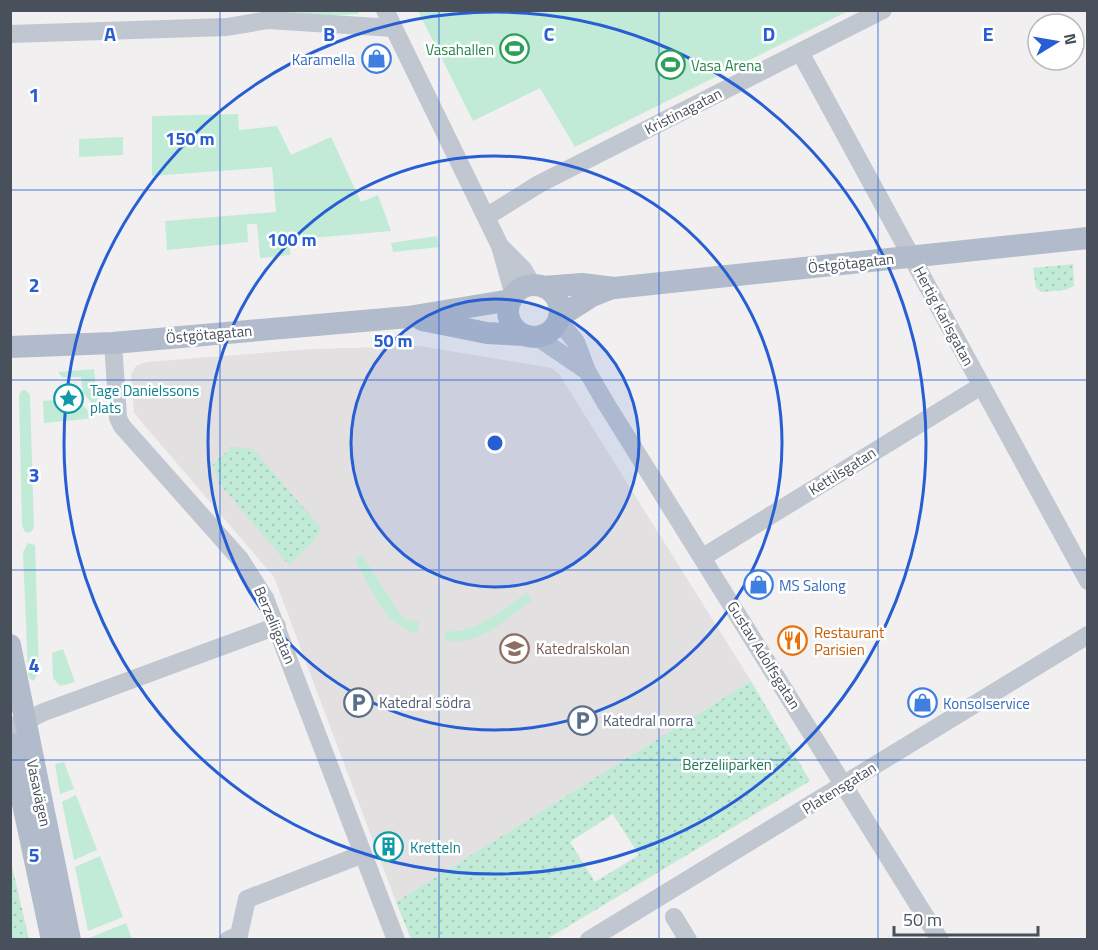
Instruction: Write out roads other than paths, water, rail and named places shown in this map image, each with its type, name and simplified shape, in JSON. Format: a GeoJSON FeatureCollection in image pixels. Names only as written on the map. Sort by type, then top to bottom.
{"type":"FeatureCollection","features":[{"type":"Feature","properties":{"kind":"main road","name":"Östgötagatan"},"geometry":{"type":"LineString","coordinates":[[10,347],[113,343],[408,317],[525,292],[582,284],[614,288],[1088,238]]}},
{"type":"Feature","properties":{"kind":"main road","name":"Östgötagatan"},"geometry":{"type":"LineString","coordinates":[[559,319],[592,296],[614,288]]}},
{"type":"Feature","properties":{"kind":"main road"},"geometry":{"type":"LineString","coordinates":[[525,292],[557,299],[559,319],[550,332],[530,336],[510,320],[525,292]]}},
{"type":"Feature","properties":{"kind":"main road","name":"Östgötagatan"},"geometry":{"type":"LineString","coordinates":[[408,317],[487,333],[530,336]]}},
{"type":"Feature","properties":{"kind":"main road","name":"Vasavägen"},"geometry":{"type":"LineString","coordinates":[[10,645],[17,725],[70,939]]}},
{"type":"Feature","properties":{"kind":"main road","name":"Vasavägen"},"geometry":{"type":"LineString","coordinates":[[10,743],[52,939]]}},
{"type":"Feature","properties":{"kind":"street"},"geometry":{"type":"LineString","coordinates":[[268,20],[288,10]]}},
{"type":"Feature","properties":{"kind":"street"},"geometry":{"type":"LineString","coordinates":[[385,10],[500,246],[525,292]]}},
{"type":"Feature","properties":{"kind":"street","name":"Kristinagatan"},"geometry":{"type":"LineString","coordinates":[[486,217],[539,184],[883,10]]}},
{"type":"Feature","properties":{"kind":"street"},"geometry":{"type":"LineString","coordinates":[[10,34],[227,27],[268,20],[394,28]]}},
{"type":"Feature","properties":{"kind":"street","name":"Hertig Karlsgatan"},"geometry":{"type":"LineString","coordinates":[[800,52],[1088,581]]}},
{"type":"Feature","properties":{"kind":"street","name":"Gustav Adolfsgatan"},"geometry":{"type":"LineString","coordinates":[[559,319],[576,342],[587,371],[940,939]]}},
{"type":"Feature","properties":{"kind":"street","name":"Gustav Adolfsgatan"},"geometry":{"type":"LineString","coordinates":[[530,336],[587,371]]}},
{"type":"Feature","properties":{"kind":"street","name":"Berzeliigatan"},"geometry":{"type":"LineString","coordinates":[[113,343],[118,418],[122,426],[254,578],[277,626],[396,939]]}},
{"type":"Feature","properties":{"kind":"street","name":"Kettilsgatan"},"geometry":{"type":"LineString","coordinates":[[703,557],[981,386]]}},
{"type":"Feature","properties":{"kind":"street"},"geometry":{"type":"LineString","coordinates":[[17,725],[277,626]]}},
{"type":"Feature","properties":{"kind":"street","name":"Platensgatan"},"geometry":{"type":"LineString","coordinates":[[589,939],[619,932],[844,784],[1088,635]]}},
{"type":"Feature","properties":{"kind":"street"},"geometry":{"type":"LineString","coordinates":[[228,939],[239,935],[247,899],[363,854]]}},
{"type":"Feature","properties":{"kind":"street"},"geometry":{"type":"LineString","coordinates":[[674,917],[688,939]]}},
{"type":"Feature","properties":{"kind":"place","name":"Vasahallen"},"geometry":{"type":"Point","coordinates":[515,49]}},
{"type":"Feature","properties":{"kind":"place","name":"Karamella"},"geometry":{"type":"Point","coordinates":[376,59]}},
{"type":"Feature","properties":{"kind":"place","name":"Vasa Arena"},"geometry":{"type":"Point","coordinates":[670,65]}},
{"type":"Feature","properties":{"kind":"place","name":"Tage Danielssons plats"},"geometry":{"type":"Point","coordinates":[69,399]}},
{"type":"Feature","properties":{"kind":"place","name":"MS Salong"},"geometry":{"type":"Point","coordinates":[758,585]}},
{"type":"Feature","properties":{"kind":"place","name":"Restaurant Parisien"},"geometry":{"type":"Point","coordinates":[793,641]}},
{"type":"Feature","properties":{"kind":"place","name":"Katedralskolan"},"geometry":{"type":"Point","coordinates":[515,648]}},
{"type":"Feature","properties":{"kind":"place","name":"Katedral södra"},"geometry":{"type":"Point","coordinates":[358,702]}},
{"type":"Feature","properties":{"kind":"place","name":"Konsolservice"},"geometry":{"type":"Point","coordinates":[922,703]}},
{"type":"Feature","properties":{"kind":"place","name":"Katedral norra"},"geometry":{"type":"Point","coordinates":[582,720]}},
{"type":"Feature","properties":{"kind":"place","name":"Kretteln"},"geometry":{"type":"Point","coordinates":[389,847]}},
{"type":"Feature","properties":{"kind":"park label","name":"Berzeliiparken"},"geometry":{"type":"Point","coordinates":[727,764]}}]}
